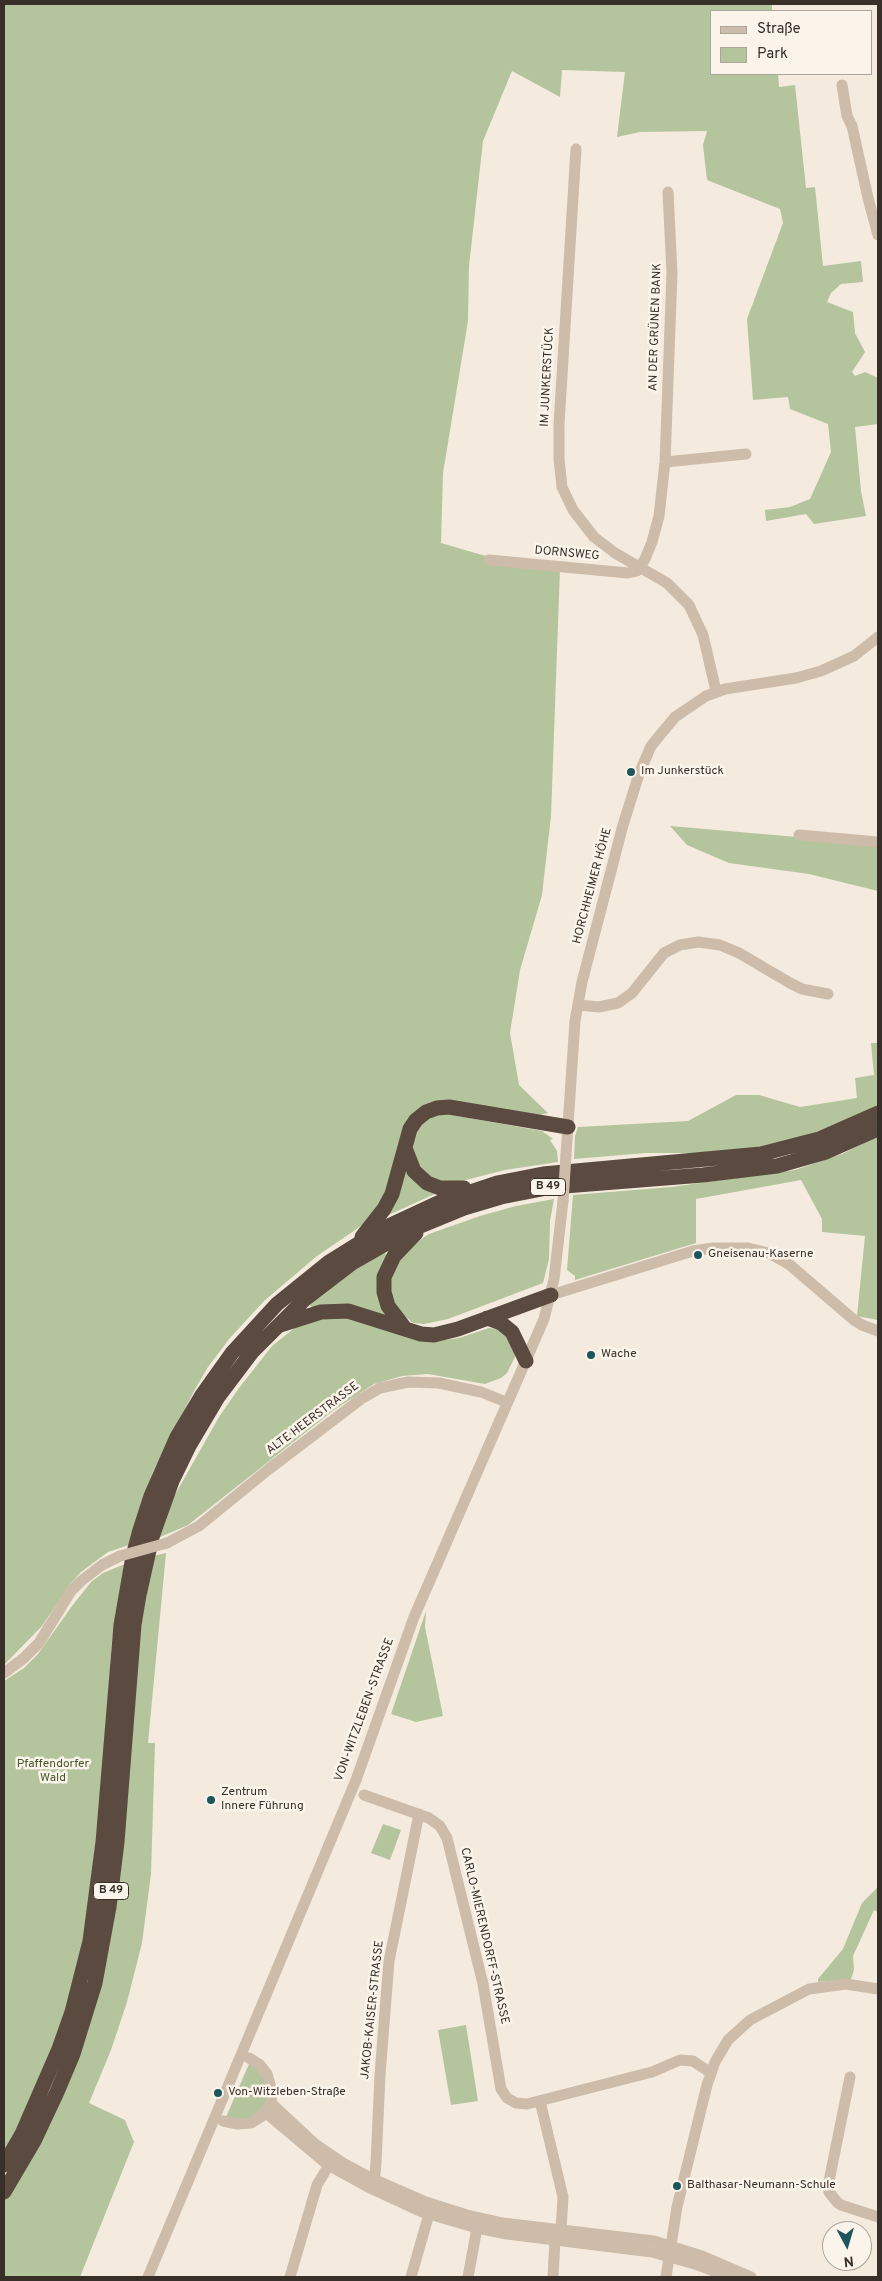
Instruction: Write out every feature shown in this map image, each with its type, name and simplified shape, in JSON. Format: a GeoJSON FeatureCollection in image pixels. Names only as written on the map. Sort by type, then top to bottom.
{"type":"FeatureCollection","features":[{"type":"Feature","properties":{"kind":"highway"},"geometry":{"type":"LineString","coordinates":[[358,1242],[379,1216],[392,1194],[407,1134],[416,1120],[431,1110],[442,1107],[568,1127]]}},
{"type":"Feature","properties":{"kind":"highway","name":"B 49"},"geometry":{"type":"LineString","coordinates":[[4,2165],[29,2118],[59,2049],[72,2012],[90,1941],[103,1842],[121,1625],[133,1556],[151,1496],[183,1426],[208,1386],[232,1353],[287,1296],[317,1271],[358,1242],[406,1216],[480,1188],[556,1172],[702,1161],[760,1154],[819,1140],[878,1113]]}},
{"type":"Feature","properties":{"kind":"highway","name":"B 49"},"geometry":{"type":"LineString","coordinates":[[4,2192],[34,2141],[73,2054],[104,1944],[115,1860],[134,1625],[152,1537],[172,1481],[197,1432],[234,1375],[274,1328],[305,1299],[336,1275],[380,1247],[428,1222],[483,1202],[545,1188],[703,1175],[777,1166],[826,1152],[878,1129]]}},
{"type":"Feature","properties":{"kind":"highway"},"geometry":{"type":"LineString","coordinates":[[405,1148],[414,1171],[431,1186],[446,1189],[480,1188]]}},
{"type":"Feature","properties":{"kind":"highway"},"geometry":{"type":"LineString","coordinates":[[405,1329],[388,1306],[384,1292],[384,1277],[399,1249],[428,1222]]}},
{"type":"Feature","properties":{"kind":"highway"},"geometry":{"type":"LineString","coordinates":[[274,1328],[310,1314],[338,1311],[357,1313],[421,1334],[434,1335],[551,1295]]}},
{"type":"Feature","properties":{"kind":"highway"},"geometry":{"type":"LineString","coordinates":[[487,1318],[501,1323],[512,1332],[526,1361]]}},
{"type":"Feature","properties":{"kind":"street"},"geometry":{"type":"LineString","coordinates":[[842,85],[847,116],[852,126],[878,235]]}},
{"type":"Feature","properties":{"kind":"street","name":"IM JUNKERSTÜCK"},"geometry":{"type":"LineString","coordinates":[[576,149],[559,424],[560,472],[568,501],[586,529],[607,548],[672,587],[693,612],[703,635],[716,691]]}},
{"type":"Feature","properties":{"kind":"street","name":"AN DER GRÜNEN BANK"},"geometry":{"type":"LineString","coordinates":[[640,567],[649,551],[656,527],[665,462],[672,273],[668,192]]}},
{"type":"Feature","properties":{"kind":"street"},"geometry":{"type":"LineString","coordinates":[[665,462],[746,454]]}},
{"type":"Feature","properties":{"kind":"street","name":"DORNSWEG"},"geometry":{"type":"LineString","coordinates":[[489,560],[628,573],[637,571],[640,567]]}},
{"type":"Feature","properties":{"kind":"street","name":"HORCHHEIMER HÖHE"},"geometry":{"type":"LineString","coordinates":[[551,1295],[563,1202],[574,1030],[578,1005],[594,930],[623,825],[646,757],[661,733],[681,712],[716,691],[821,672],[854,656],[878,637]]}},
{"type":"Feature","properties":{"kind":"street"},"geometry":{"type":"LineString","coordinates":[[799,835],[878,842]]}},
{"type":"Feature","properties":{"kind":"street"},"geometry":{"type":"LineString","coordinates":[[578,1005],[599,1007],[618,1003],[632,993],[660,956],[680,945],[698,942],[720,945],[739,953],[802,989],[828,994]]}},
{"type":"Feature","properties":{"kind":"street"},"geometry":{"type":"LineString","coordinates":[[506,1402],[544,1319],[551,1295],[693,1251],[713,1248],[748,1248],[769,1253],[790,1265],[862,1326],[878,1331]]}},
{"type":"Feature","properties":{"kind":"street","name":"ALTE HEERSTRASSE"},"geometry":{"type":"LineString","coordinates":[[4,1673],[20,1662],[39,1643],[71,1592],[80,1581],[102,1564],[120,1556],[167,1544],[199,1526],[367,1395],[380,1388],[408,1382],[439,1382],[481,1392],[506,1402]]}},
{"type":"Feature","properties":{"kind":"street","name":"VON-WITZLEBEN-STRASSE"},"geometry":{"type":"LineString","coordinates":[[148,2277],[356,1780],[414,1616],[506,1402]]}},
{"type":"Feature","properties":{"kind":"street","name":"CARLO-MIERENDORFF-STRASSE"},"geometry":{"type":"LineString","coordinates":[[364,1795],[419,1814],[440,1826],[449,1844],[481,1977],[503,2094],[511,2101],[521,2104],[540,2102],[652,2072],[680,2060],[693,2062],[711,2073]]}},
{"type":"Feature","properties":{"kind":"street","name":"JAKOB-KAISER-STRASSE"},"geometry":{"type":"LineString","coordinates":[[370,2184],[376,2163],[380,2066],[389,1961],[419,1814]]}},
{"type":"Feature","properties":{"kind":"street"},"geometry":{"type":"LineString","coordinates":[[666,2277],[678,2207],[711,2073],[723,2047],[738,2029],[797,1994],[815,1987],[858,1984],[878,1989]]}},
{"type":"Feature","properties":{"kind":"street"},"geometry":{"type":"LineString","coordinates":[[223,2121],[232,2124],[244,2124],[257,2120],[268,2108],[272,2091],[267,2074],[260,2065],[249,2058]]}},
{"type":"Feature","properties":{"kind":"street"},"geometry":{"type":"LineString","coordinates":[[850,2077],[828,2186],[830,2192],[841,2205],[878,2217]]}},
{"type":"Feature","properties":{"kind":"street"},"geometry":{"type":"LineString","coordinates":[[540,2102],[563,2197],[564,2236],[553,2277]]}},
{"type":"Feature","properties":{"kind":"street"},"geometry":{"type":"LineString","coordinates":[[268,2108],[331,2161],[370,2184],[477,2228],[564,2236],[646,2240],[698,2265],[730,2277]]}},
{"type":"Feature","properties":{"kind":"street"},"geometry":{"type":"LineString","coordinates":[[290,2277],[316,2185],[331,2161]]}},
{"type":"Feature","properties":{"kind":"street"},"geometry":{"type":"LineString","coordinates":[[431,2210],[544,2234]]}},
{"type":"Feature","properties":{"kind":"street"},"geometry":{"type":"LineString","coordinates":[[411,2277],[431,2210]]}},
{"type":"Feature","properties":{"kind":"street"},"geometry":{"type":"LineString","coordinates":[[468,2277],[477,2228]]}},
{"type":"Feature","properties":{"kind":"street"},"geometry":{"type":"LineString","coordinates":[[670,2251],[718,2262],[751,2277]]}},
{"type":"Feature","properties":{"kind":"green space"},"geometry":{"type":"Polygon","coordinates":[[[4,4],[772,4],[772,10],[710,10],[710,75],[778,75],[779,87],[795,85],[806,188],[815,187],[823,266],[861,261],[863,282],[841,284],[831,293],[827,302],[853,312],[855,333],[865,352],[852,372],[855,376],[865,372],[878,378],[878,424],[855,427],[861,491],[866,516],[814,524],[806,514],[766,521],[765,510],[790,507],[810,499],[831,452],[828,424],[790,409],[788,397],[753,400],[747,319],[783,223],[780,209],[707,180],[703,145],[707,131],[640,132],[617,137],[625,72],[562,70],[560,97],[512,71],[483,141],[469,266],[468,321],[443,473],[441,543],[482,555],[560,569],[551,816],[542,895],[520,970],[510,1033],[519,1085],[548,1113],[535,1116],[429,1105],[390,1188],[364,1224],[317,1256],[264,1301],[230,1338],[208,1367],[153,1472],[129,1545],[108,1552],[81,1572],[70,1584],[42,1626],[4,1665],[4,4]]]}},
{"type":"Feature","properties":{"kind":"green space"},"geometry":{"type":"Polygon","coordinates":[[[670,826],[878,844],[878,891],[809,874],[729,863],[687,845],[670,826]]]}},
{"type":"Feature","properties":{"kind":"green space"},"geometry":{"type":"Polygon","coordinates":[[[871,1043],[878,1043],[878,1105],[840,1125],[762,1148],[701,1153],[646,1153],[574,1159],[575,1136],[578,1127],[688,1121],[736,1095],[759,1095],[800,1107],[857,1098],[855,1078],[874,1075],[871,1043]]]}},
{"type":"Feature","properties":{"kind":"green space"},"geometry":{"type":"Polygon","coordinates":[[[441,1113],[542,1131],[553,1139],[550,1140],[557,1151],[558,1162],[505,1170],[458,1182],[433,1180],[413,1159],[412,1137],[424,1120],[441,1113]]]}},
{"type":"Feature","properties":{"kind":"green space"},"geometry":{"type":"Polygon","coordinates":[[[878,1136],[878,1320],[857,1316],[865,1236],[822,1232],[822,1219],[801,1180],[696,1199],[696,1243],[575,1280],[575,1276],[567,1270],[573,1195],[671,1187],[795,1170],[842,1154],[878,1136]]]}},
{"type":"Feature","properties":{"kind":"green space"},"geometry":{"type":"Polygon","coordinates":[[[407,1172],[437,1193],[384,1217],[404,1173],[407,1172]]]}},
{"type":"Feature","properties":{"kind":"green space"},"geometry":{"type":"Polygon","coordinates":[[[554,1199],[550,1221],[549,1259],[543,1283],[448,1319],[424,1324],[413,1323],[396,1309],[389,1288],[393,1269],[411,1246],[429,1234],[480,1216],[516,1206],[554,1199]]]}},
{"type":"Feature","properties":{"kind":"green space"},"geometry":{"type":"Polygon","coordinates":[[[384,1250],[387,1257],[390,1318],[313,1309],[309,1304],[321,1293],[384,1250]]]}},
{"type":"Feature","properties":{"kind":"green space"},"geometry":{"type":"Polygon","coordinates":[[[339,1315],[437,1341],[459,1338],[489,1328],[497,1329],[509,1336],[516,1355],[507,1373],[501,1378],[485,1384],[428,1374],[402,1376],[374,1384],[334,1410],[188,1525],[158,1538],[172,1500],[219,1417],[272,1346],[297,1326],[339,1315]]]}},
{"type":"Feature","properties":{"kind":"green space"},"geometry":{"type":"Polygon","coordinates":[[[166,1553],[148,1743],[155,1743],[151,1874],[142,1943],[127,2002],[111,2050],[89,2103],[125,2120],[134,2142],[80,2277],[4,2277],[4,2200],[17,2180],[95,1999],[137,1649],[153,1556],[166,1553]]]}},
{"type":"Feature","properties":{"kind":"green space","name":"Pfaffendorfer Wald"},"geometry":{"type":"Polygon","coordinates":[[[125,1564],[112,1641],[102,1785],[85,1939],[62,2025],[4,2160],[4,1681],[24,1668],[38,1654],[91,1582],[103,1573],[125,1564]]]}},
{"type":"Feature","properties":{"kind":"green space"},"geometry":{"type":"Polygon","coordinates":[[[426,1611],[425,1627],[443,1716],[416,1722],[391,1714],[426,1611]]]}},
{"type":"Feature","properties":{"kind":"green space"},"geometry":{"type":"Polygon","coordinates":[[[383,1824],[401,1830],[390,1860],[371,1853],[383,1824]]]}},
{"type":"Feature","properties":{"kind":"green space"},"geometry":{"type":"Polygon","coordinates":[[[878,1887],[878,1912],[874,1910],[853,1956],[854,1970],[851,1979],[818,1982],[818,1979],[843,1949],[862,1903],[878,1887]]]}},
{"type":"Feature","properties":{"kind":"green space"},"geometry":{"type":"Polygon","coordinates":[[[466,2025],[478,2101],[451,2105],[438,2030],[466,2025]]]}},
{"type":"Feature","properties":{"kind":"green space"},"geometry":{"type":"Polygon","coordinates":[[[249,2064],[257,2069],[267,2084],[266,2101],[262,2109],[251,2118],[242,2120],[226,2117],[249,2064]]]}},
{"type":"Feature","properties":{"kind":"place","name":"Im Junkerstück"},"geometry":{"type":"Point","coordinates":[631,772]}},
{"type":"Feature","properties":{"kind":"place","name":"Gneisenau-Kaserne"},"geometry":{"type":"Point","coordinates":[698,1255]}},
{"type":"Feature","properties":{"kind":"place","name":"Wache"},"geometry":{"type":"Point","coordinates":[591,1355]}},
{"type":"Feature","properties":{"kind":"place","name":"Zentrum Innere Führung"},"geometry":{"type":"Point","coordinates":[211,1800]}},
{"type":"Feature","properties":{"kind":"place","name":"Von-Witzleben-Straße"},"geometry":{"type":"Point","coordinates":[218,2093]}},
{"type":"Feature","properties":{"kind":"place","name":"Balthasar-Neumann-Schule"},"geometry":{"type":"Point","coordinates":[677,2186]}}]}
